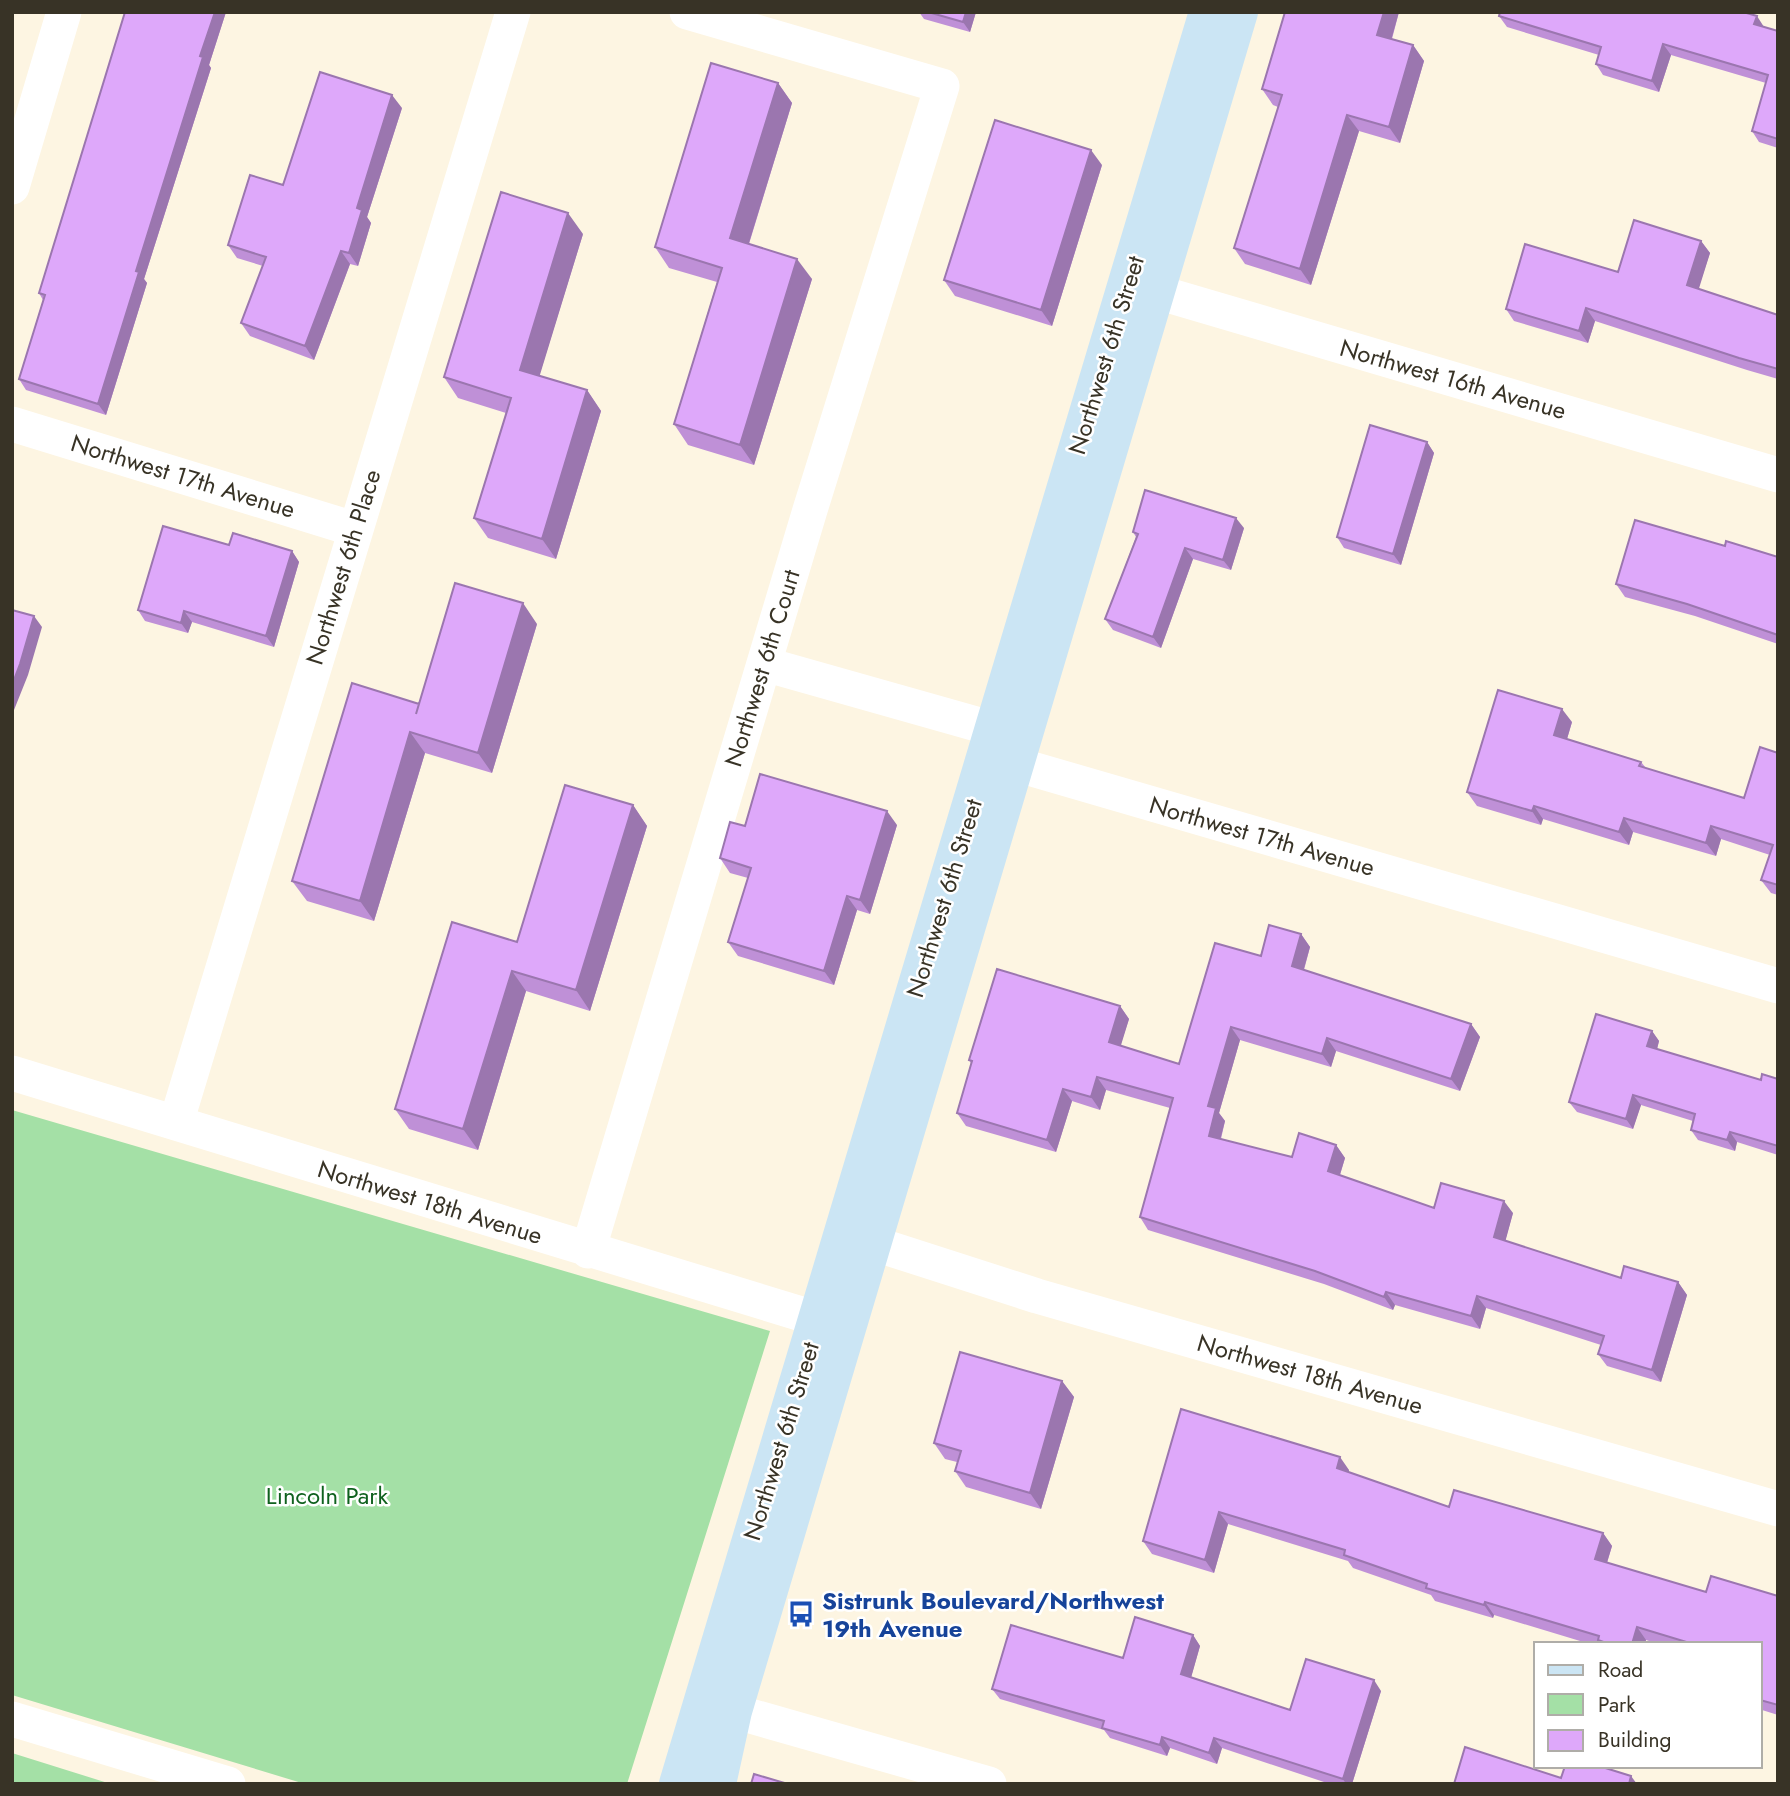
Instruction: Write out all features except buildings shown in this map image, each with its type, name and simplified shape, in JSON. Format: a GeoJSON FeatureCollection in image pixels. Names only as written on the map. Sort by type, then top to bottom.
{"type":"FeatureCollection","features":[{"type":"Feature","properties":{"kind":"street"},"geometry":{"type":"LineString","coordinates":[[12,187],[64,12]]}},
{"type":"Feature","properties":{"kind":"street","name":"Northwest 6th Place"},"geometry":{"type":"LineString","coordinates":[[176,1123],[513,12]]}},
{"type":"Feature","properties":{"kind":"street","name":"Northwest 6th Court"},"geometry":{"type":"LineString","coordinates":[[587,1251],[942,86],[687,12]]}},
{"type":"Feature","properties":{"kind":"street","name":"Northwest 6th Street"},"geometry":{"type":"LineString","coordinates":[[678,1784],[833,1324],[1015,764],[1142,287],[1208,12]]}},
{"type":"Feature","properties":{"kind":"street","name":"Northwest 6th Street"},"geometry":{"type":"LineString","coordinates":[[859,1239],[994,729],[1142,287],[1239,12]]}},
{"type":"Feature","properties":{"kind":"street","name":"Northwest 16th Avenue"},"geometry":{"type":"LineString","coordinates":[[1142,287],[1778,475]]}},
{"type":"Feature","properties":{"kind":"street","name":"Northwest 17th Avenue"},"geometry":{"type":"LineString","coordinates":[[12,424],[354,529]]}},
{"type":"Feature","properties":{"kind":"street"},"geometry":{"type":"LineString","coordinates":[[764,664],[994,729],[1015,764]]}},
{"type":"Feature","properties":{"kind":"street","name":"Northwest 17th Avenue"},"geometry":{"type":"LineString","coordinates":[[1015,764],[1778,986]]}},
{"type":"Feature","properties":{"kind":"street","name":"Northwest 18th Avenue"},"geometry":{"type":"LineString","coordinates":[[12,1073],[587,1251],[833,1324]]}},
{"type":"Feature","properties":{"kind":"street","name":"Northwest 18th Avenue"},"geometry":{"type":"LineString","coordinates":[[859,1239],[1037,1296],[1778,1509]]}},
{"type":"Feature","properties":{"kind":"street","name":"Northwest 6th Street"},"geometry":{"type":"LineString","coordinates":[[718,1784],[733,1711],[833,1324]]}},
{"type":"Feature","properties":{"kind":"street"},"geometry":{"type":"LineString","coordinates":[[733,1711],[989,1784]]}},
{"type":"Feature","properties":{"kind":"street"},"geometry":{"type":"LineString","coordinates":[[12,1719],[228,1784]]}},
{"type":"Feature","properties":{"kind":"green space","name":"Lincoln Park"},"geometry":{"type":"Polygon","coordinates":[[[12,1110],[770,1331],[627,1784],[305,1784],[12,1695],[12,1110]]]}},
{"type":"Feature","properties":{"kind":"green space"},"geometry":{"type":"Polygon","coordinates":[[[12,1753],[111,1784],[12,1784],[12,1753]]]}},
{"type":"Feature","properties":{"kind":"place","name":"Sistrunk Boulevard/Northwest 19th Avenue"},"geometry":{"type":"Point","coordinates":[801,1614]}}]}
